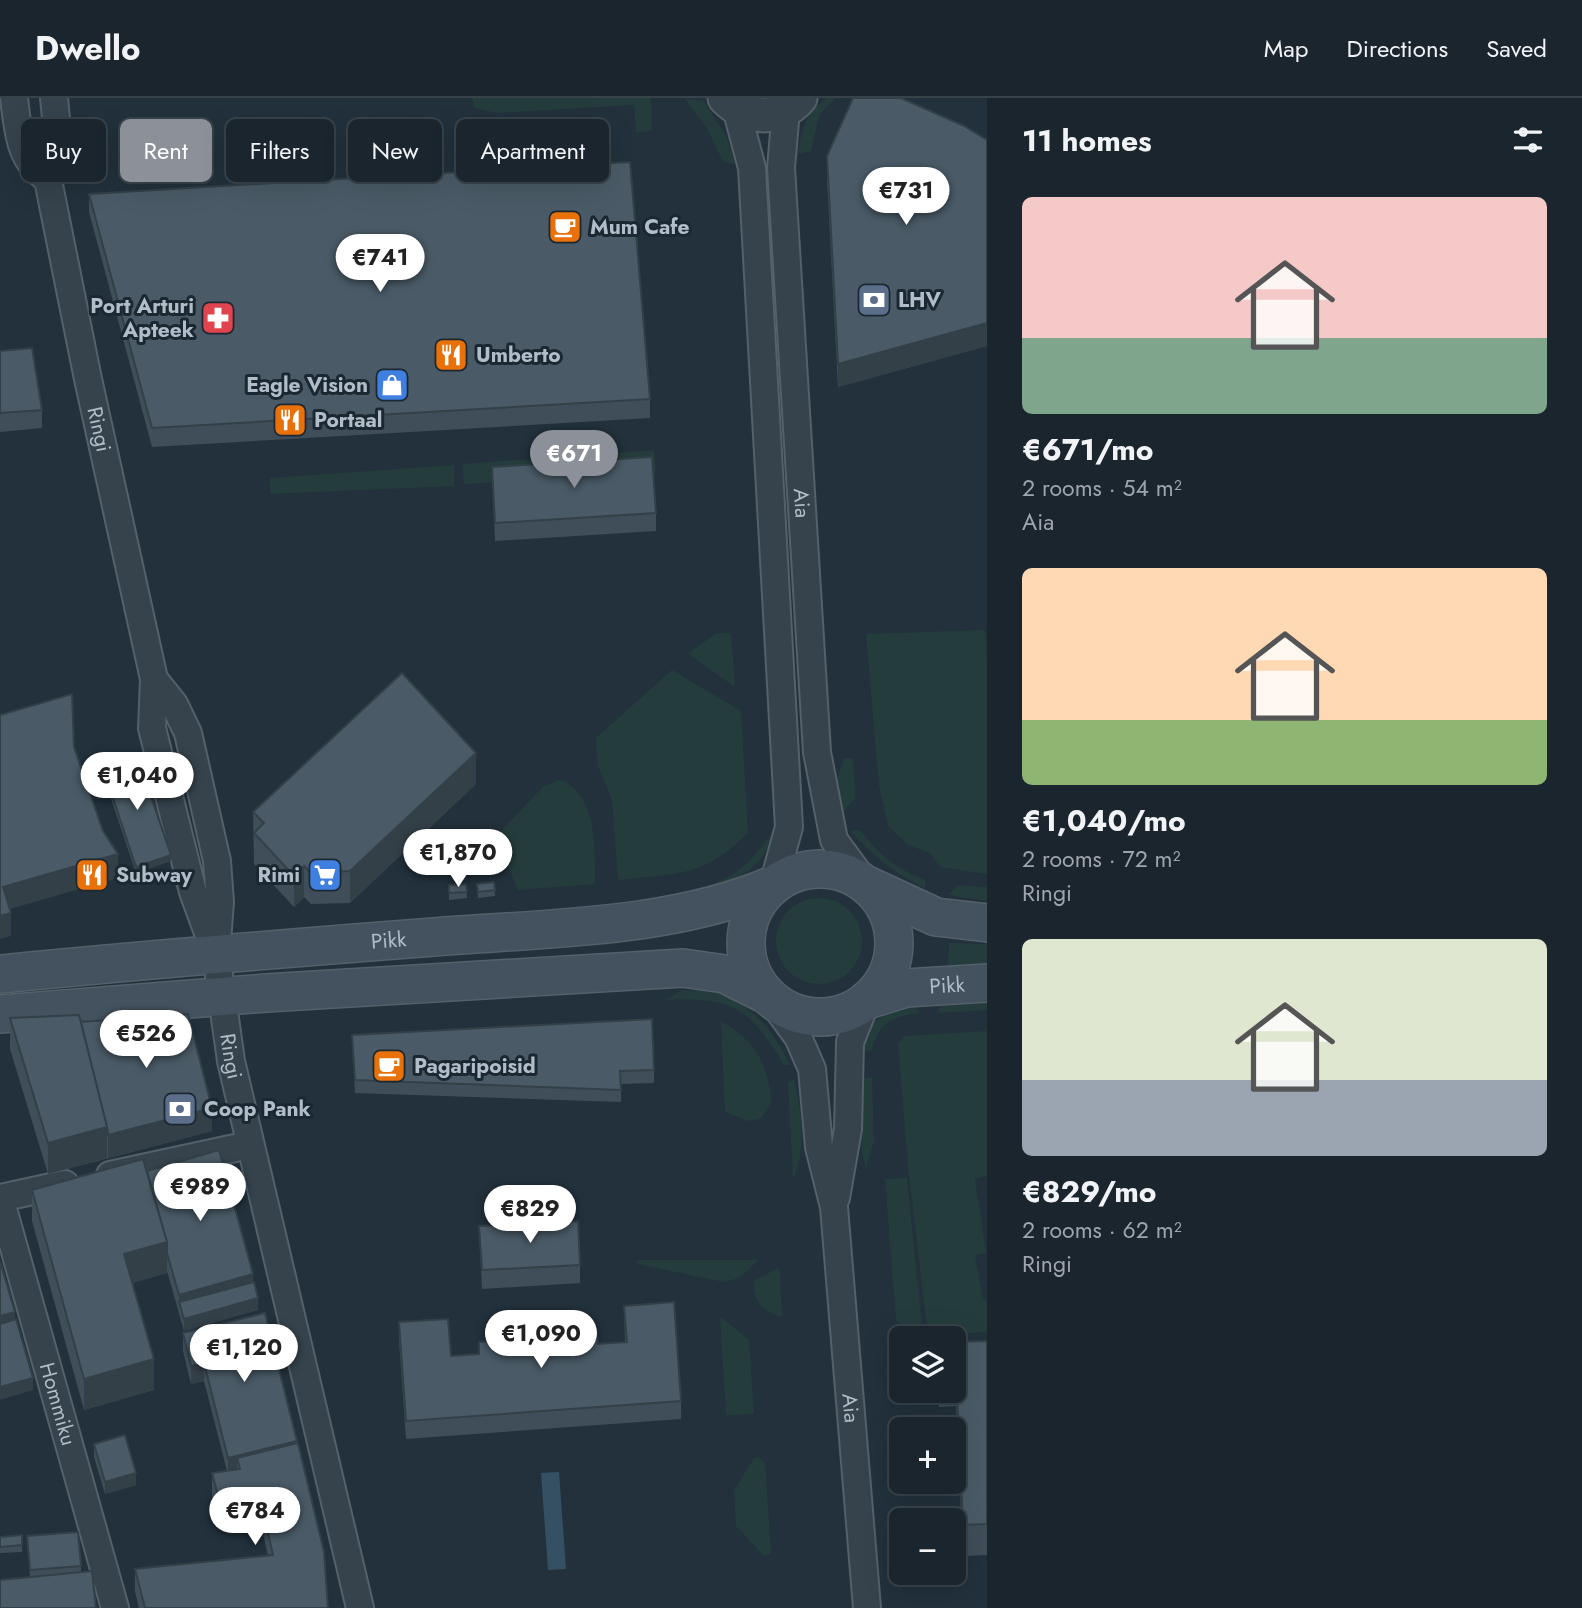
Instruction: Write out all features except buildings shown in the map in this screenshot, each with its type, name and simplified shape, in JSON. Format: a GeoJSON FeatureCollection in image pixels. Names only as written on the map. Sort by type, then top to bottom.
{"type":"FeatureCollection","features":[{"type":"Feature","properties":{"kind":"main road"},"geometry":{"type":"LineString","coordinates":[[767,995],[752,974],[746,950],[748,926],[756,906],[773,885],[792,874],[818,868],[843,872],[936,917],[987,923]]}},
{"type":"Feature","properties":{"kind":"main road","name":"Pikk"},"geometry":{"type":"LineString","coordinates":[[0,974],[594,923],[669,914],[737,901],[773,885]]}},
{"type":"Feature","properties":{"kind":"main road"},"geometry":{"type":"LineString","coordinates":[[0,1014],[222,996],[683,968],[725,974],[767,995],[793,1012],[816,1017],[851,1011],[867,1000],[888,974],[895,941],[890,915],[867,885]]}},
{"type":"Feature","properties":{"kind":"main road","name":"Pikk"},"geometry":{"type":"LineString","coordinates":[[867,1000],[906,988],[987,983]]}},
{"type":"Feature","properties":{"kind":"street"},"geometry":{"type":"LineString","coordinates":[[14,98],[21,136]]}},
{"type":"Feature","properties":{"kind":"street"},"geometry":{"type":"LineString","coordinates":[[54,98],[56,119]]}},
{"type":"Feature","properties":{"kind":"street"},"geometry":{"type":"LineString","coordinates":[[731,103],[761,116],[793,104]]}},
{"type":"Feature","properties":{"kind":"street","name":"Aia"},"geometry":{"type":"LineString","coordinates":[[731,103],[752,168],[789,827],[773,885]]}},
{"type":"Feature","properties":{"kind":"street","name":"Aia"},"geometry":{"type":"LineString","coordinates":[[793,104],[781,168],[817,752],[834,840],[867,885]]}},
{"type":"Feature","properties":{"kind":"street","name":"Ringi"},"geometry":{"type":"LineString","coordinates":[[49,182],[88,379],[154,679],[152,728],[193,892],[216,954],[249,1145],[360,1608]]}},
{"type":"Feature","properties":{"kind":"street","name":"Aia"},"geometry":{"type":"LineString","coordinates":[[767,995],[798,1037],[812,1069],[819,1147],[834,1207],[867,1608]]}},
{"type":"Feature","properties":{"kind":"street","name":"Aia"},"geometry":{"type":"LineString","coordinates":[[834,1207],[848,1129],[850,1042],[867,1000]]}},
{"type":"Feature","properties":{"kind":"street"},"geometry":{"type":"LineString","coordinates":[[0,1198],[249,1145]]}},
{"type":"Feature","properties":{"kind":"street","name":"Hommiku"},"geometry":{"type":"LineString","coordinates":[[0,1198],[115,1608]]}},
{"type":"Feature","properties":{"kind":"green space"},"geometry":{"type":"Polygon","coordinates":[[[472,98],[651,98],[652,131],[636,132],[634,105],[497,113],[474,108],[472,98]]]}},
{"type":"Feature","properties":{"kind":"green space"},"geometry":{"type":"Polygon","coordinates":[[[684,98],[704,101],[726,136],[736,164],[723,162],[708,130],[684,98]]]}},
{"type":"Feature","properties":{"kind":"green space"},"geometry":{"type":"Polygon","coordinates":[[[826,98],[836,98],[819,115],[811,151],[798,154],[806,123],[826,98]]]}},
{"type":"Feature","properties":{"kind":"green space"},"geometry":{"type":"Polygon","coordinates":[[[654,450],[656,473],[464,484],[462,464],[654,450]]]}},
{"type":"Feature","properties":{"kind":"green space"},"geometry":{"type":"Polygon","coordinates":[[[454,465],[454,486],[270,494],[270,478],[454,465]]]}},
{"type":"Feature","properties":{"kind":"green space"},"geometry":{"type":"Polygon","coordinates":[[[985,630],[987,874],[940,867],[930,853],[908,845],[888,826],[879,786],[866,634],[985,630]]]}},
{"type":"Feature","properties":{"kind":"green space"},"geometry":{"type":"Polygon","coordinates":[[[716,633],[731,633],[735,687],[688,654],[716,633]]]}},
{"type":"Feature","properties":{"kind":"green space"},"geometry":{"type":"Polygon","coordinates":[[[672,670],[741,711],[748,833],[732,848],[703,866],[674,874],[618,880],[612,800],[598,766],[596,738],[672,670]]]}},
{"type":"Feature","properties":{"kind":"green space"},"geometry":{"type":"Polygon","coordinates":[[[844,758],[853,758],[855,798],[844,811],[840,809],[835,785],[844,758]]]}},
{"type":"Feature","properties":{"kind":"green space"},"geometry":{"type":"Polygon","coordinates":[[[559,780],[572,787],[588,809],[594,839],[595,884],[518,890],[496,836],[544,786],[559,780]]]}},
{"type":"Feature","properties":{"kind":"green space"},"geometry":{"type":"Polygon","coordinates":[[[850,830],[861,831],[889,860],[925,880],[925,888],[884,863],[850,830]]]}},
{"type":"Feature","properties":{"kind":"green space"},"geometry":{"type":"Polygon","coordinates":[[[772,839],[757,862],[739,877],[690,892],[733,874],[750,860],[766,840],[772,839]]]}},
{"type":"Feature","properties":{"kind":"green space"},"geometry":{"type":"Polygon","coordinates":[[[957,885],[987,887],[987,901],[948,895],[957,885]]]}},
{"type":"Feature","properties":{"kind":"green space"},"geometry":{"type":"Polygon","coordinates":[[[819,898],[843,905],[855,917],[862,941],[855,965],[843,977],[819,984],[795,977],[783,965],[776,941],[783,917],[795,905],[819,898]]]}},
{"type":"Feature","properties":{"kind":"green space"},"geometry":{"type":"Polygon","coordinates":[[[949,943],[987,944],[987,966],[948,968],[949,943]]]}},
{"type":"Feature","properties":{"kind":"green space"},"geometry":{"type":"Polygon","coordinates":[[[682,990],[722,994],[737,1001],[756,1016],[772,1034],[790,1065],[784,1065],[760,1030],[737,1010],[707,1001],[665,1000],[682,990]]]}},
{"type":"Feature","properties":{"kind":"green space"},"geometry":{"type":"Polygon","coordinates":[[[987,996],[987,1010],[939,1013],[938,1000],[987,996]]]}},
{"type":"Feature","properties":{"kind":"green space"},"geometry":{"type":"Polygon","coordinates":[[[914,1004],[919,1013],[894,1019],[882,1028],[872,1051],[862,1050],[869,1030],[879,1018],[914,1004]]]}},
{"type":"Feature","properties":{"kind":"green space"},"geometry":{"type":"Polygon","coordinates":[[[721,1021],[743,1037],[764,1066],[771,1104],[760,1119],[748,1121],[725,1112],[721,1021]]]}},
{"type":"Feature","properties":{"kind":"green space"},"geometry":{"type":"Polygon","coordinates":[[[987,1031],[987,1176],[975,1179],[986,1253],[975,1255],[983,1300],[987,1300],[987,1332],[966,1333],[966,1326],[927,1326],[908,1166],[898,1043],[904,1036],[987,1031]]]}},
{"type":"Feature","properties":{"kind":"green space"},"geometry":{"type":"Polygon","coordinates":[[[863,1078],[872,1078],[874,1141],[866,1169],[861,1148],[863,1078]]]}},
{"type":"Feature","properties":{"kind":"green space"},"geometry":{"type":"Polygon","coordinates":[[[794,1079],[801,1143],[793,1179],[788,1083],[794,1079]]]}},
{"type":"Feature","properties":{"kind":"green space"},"geometry":{"type":"Polygon","coordinates":[[[907,1178],[922,1326],[903,1326],[896,1320],[885,1179],[907,1178]]]}},
{"type":"Feature","properties":{"kind":"green space"},"geometry":{"type":"Polygon","coordinates":[[[636,1260],[759,1260],[739,1278],[724,1282],[637,1264],[636,1260]]]}},
{"type":"Feature","properties":{"kind":"green space"},"geometry":{"type":"Polygon","coordinates":[[[778,1268],[782,1317],[764,1308],[754,1293],[755,1280],[778,1268]]]}},
{"type":"Feature","properties":{"kind":"green space"},"geometry":{"type":"Polygon","coordinates":[[[720,1316],[749,1340],[754,1414],[726,1415],[720,1316]]]}},
{"type":"Feature","properties":{"kind":"green space"},"geometry":{"type":"Polygon","coordinates":[[[758,1457],[765,1462],[769,1555],[763,1555],[736,1526],[734,1490],[754,1458],[758,1457]]]}},
{"type":"Feature","properties":{"kind":"water"},"geometry":{"type":"Polygon","coordinates":[[[559,1472],[566,1569],[548,1570],[541,1473],[559,1472]]]}},
{"type":"Feature","properties":{"kind":"place","name":"Mum Cafe"},"geometry":{"type":"Point","coordinates":[565,227]}},
{"type":"Feature","properties":{"kind":"place","name":"LHV"},"geometry":{"type":"Point","coordinates":[874,300]}},
{"type":"Feature","properties":{"kind":"place","name":"Port Arturi Apteek"},"geometry":{"type":"Point","coordinates":[218,318]}},
{"type":"Feature","properties":{"kind":"place","name":"Umberto"},"geometry":{"type":"Point","coordinates":[451,355]}},
{"type":"Feature","properties":{"kind":"place","name":"Eagle Vision"},"geometry":{"type":"Point","coordinates":[392,385]}},
{"type":"Feature","properties":{"kind":"place","name":"Portaal"},"geometry":{"type":"Point","coordinates":[290,420]}},
{"type":"Feature","properties":{"kind":"place","name":"Subway"},"geometry":{"type":"Point","coordinates":[92,875]}},
{"type":"Feature","properties":{"kind":"place","name":"Rimi"},"geometry":{"type":"Point","coordinates":[325,875]}},
{"type":"Feature","properties":{"kind":"place","name":"Pagaripoisid"},"geometry":{"type":"Point","coordinates":[389,1066]}},
{"type":"Feature","properties":{"kind":"place","name":"Coop Pank"},"geometry":{"type":"Point","coordinates":[180,1109]}}]}
